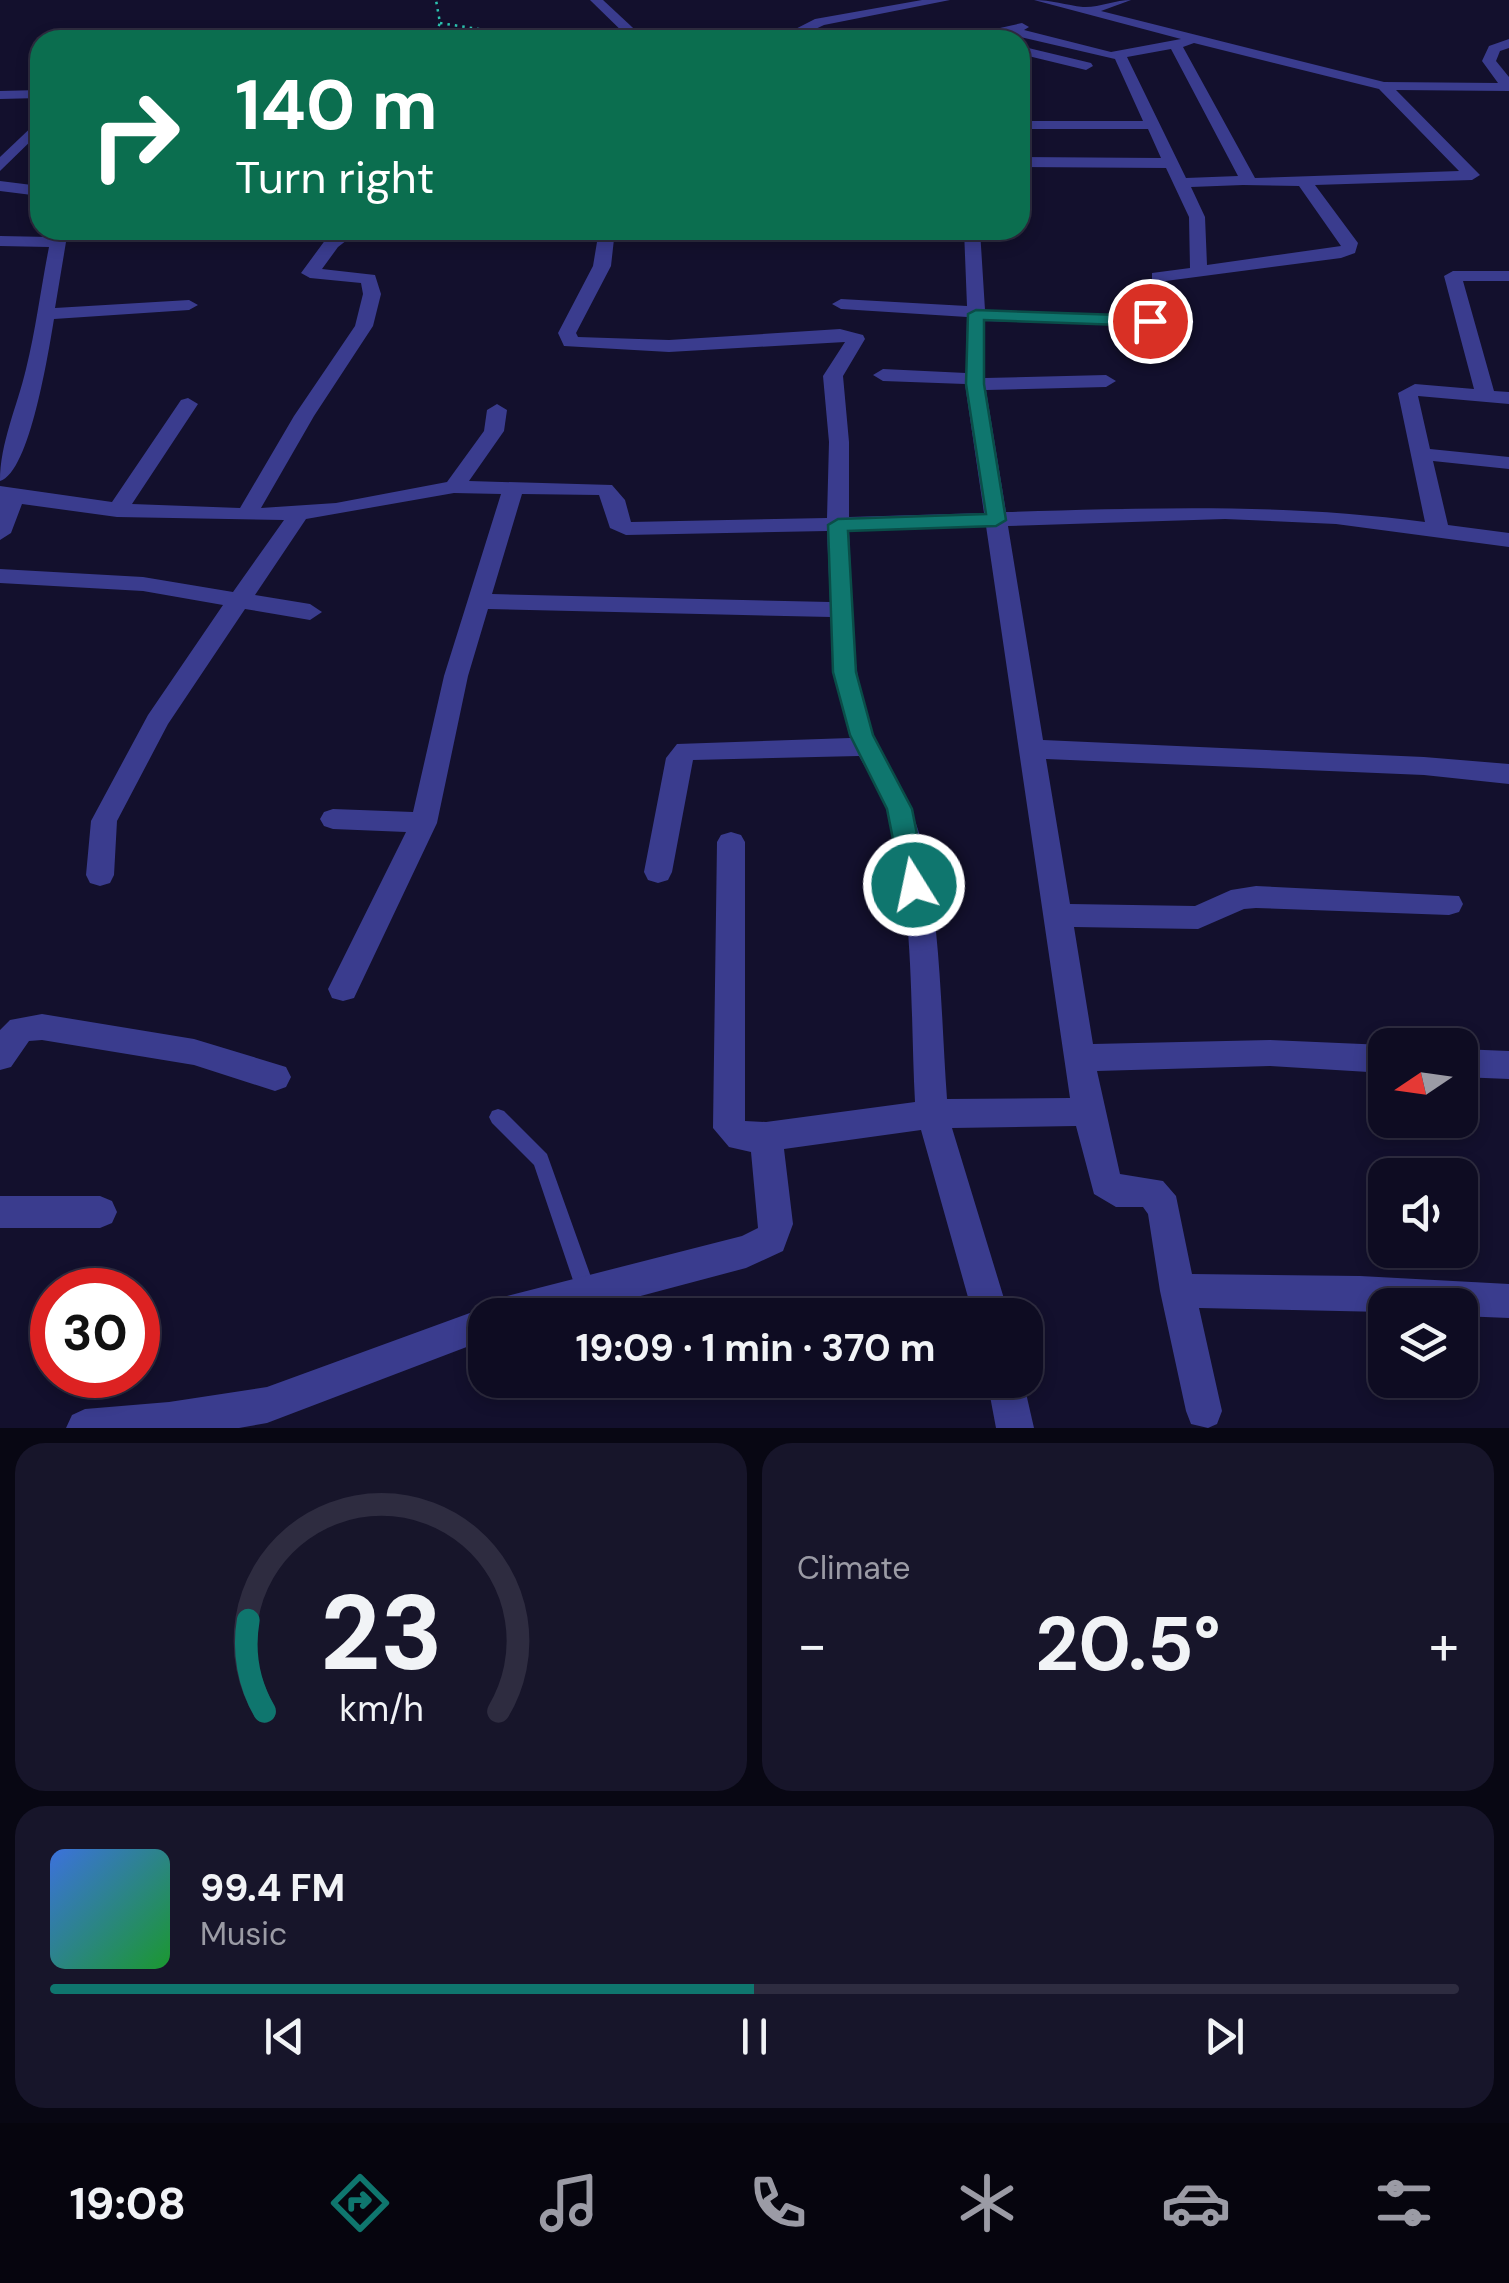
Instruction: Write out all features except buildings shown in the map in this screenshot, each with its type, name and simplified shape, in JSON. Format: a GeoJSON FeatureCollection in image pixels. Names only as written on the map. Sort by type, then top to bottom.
{"type":"FeatureCollection","features":[{"type":"Feature","properties":{"kind":"street"},"geometry":{"type":"LineString","coordinates":[[596,0],[628,30]]}},
{"type":"Feature","properties":{"kind":"street"},"geometry":{"type":"LineString","coordinates":[[803,30],[820,22],[944,0]]}},
{"type":"Feature","properties":{"kind":"street"},"geometry":{"type":"LineString","coordinates":[[1040,0],[1384,86],[1509,87]]}},
{"type":"Feature","properties":{"kind":"street"},"geometry":{"type":"LineString","coordinates":[[1059,20],[1106,2],[1124,0]]}},
{"type":"Feature","properties":{"kind":"street"},"geometry":{"type":"LineString","coordinates":[[829,7],[846,18]]}},
{"type":"Feature","properties":{"kind":"street"},"geometry":{"type":"LineString","coordinates":[[1013,30],[1042,23]]}},
{"type":"Feature","properties":{"kind":"street"},"geometry":{"type":"LineString","coordinates":[[1030,41],[1120,56],[1198,40]]}},
{"type":"Feature","properties":{"kind":"street"},"geometry":{"type":"LineString","coordinates":[[1509,43],[1494,49],[1490,61],[1509,87]]}},
{"type":"Feature","properties":{"kind":"street"},"geometry":{"type":"LineString","coordinates":[[1175,44],[1247,180]]}},
{"type":"Feature","properties":{"kind":"street"},"geometry":{"type":"LineString","coordinates":[[1030,52],[1130,75]]}},
{"type":"Feature","properties":{"kind":"street"},"geometry":{"type":"LineString","coordinates":[[1120,56],[1197,216],[1199,273]]}},
{"type":"Feature","properties":{"kind":"street"},"geometry":{"type":"LineString","coordinates":[[1181,184],[1472,175],[1384,86]]}},
{"type":"Feature","properties":{"kind":"street"},"geometry":{"type":"LineString","coordinates":[[0,95],[30,94]]}},
{"type":"Feature","properties":{"kind":"street"},"geometry":{"type":"LineString","coordinates":[[1030,125],[1153,125]]}},
{"type":"Feature","properties":{"kind":"street"},"geometry":{"type":"LineString","coordinates":[[0,166],[30,135]]}},
{"type":"Feature","properties":{"kind":"street"},"geometry":{"type":"LineString","coordinates":[[0,140],[26,140]]}},
{"type":"Feature","properties":{"kind":"street"},"geometry":{"type":"LineString","coordinates":[[1030,162],[1171,162]]}},
{"type":"Feature","properties":{"kind":"street"},"geometry":{"type":"LineString","coordinates":[[1158,277],[1341,254],[1349,249],[1350,244],[1305,183]]}},
{"type":"Feature","properties":{"kind":"street"},"geometry":{"type":"LineString","coordinates":[[0,186],[30,190]]}},
{"type":"Feature","properties":{"kind":"street"},"geometry":{"type":"LineString","coordinates":[[0,241],[30,238]]}},
{"type":"Feature","properties":{"kind":"street"},"geometry":{"type":"LineString","coordinates":[[0,475],[22,424],[57,240]]}},
{"type":"Feature","properties":{"kind":"street"},"geometry":{"type":"LineString","coordinates":[[248,514],[368,316],[372,294],[368,279],[310,273],[337,240]]}},
{"type":"Feature","properties":{"kind":"street"},"geometry":{"type":"LineString","coordinates":[[606,240],[602,266],[567,333],[571,342],[669,346],[840,335],[856,339],[832,376],[839,442],[844,672],[867,747],[900,809],[910,852],[919,919],[932,1114],[986,1298]]}},
{"type":"Feature","properties":{"kind":"street"},"geometry":{"type":"LineString","coordinates":[[972,240],[976,382],[1088,1112],[1106,1183],[1116,1191],[1151,1192],[1162,1202],[1176,1291],[1204,1411]]}},
{"type":"Feature","properties":{"kind":"street"},"geometry":{"type":"LineString","coordinates":[[1486,396],[1453,276],[1509,276]]}},
{"type":"Feature","properties":{"kind":"street"},"geometry":{"type":"LineString","coordinates":[[841,304],[1185,322]]}},
{"type":"Feature","properties":{"kind":"street"},"geometry":{"type":"LineString","coordinates":[[46,314],[188,305]]}},
{"type":"Feature","properties":{"kind":"street"},"geometry":{"type":"LineString","coordinates":[[883,375],[976,382],[1106,382]]}},
{"type":"Feature","properties":{"kind":"street"},"geometry":{"type":"LineString","coordinates":[[1438,531],[1408,393],[1415,390],[1509,398]]}},
{"type":"Feature","properties":{"kind":"street"},"geometry":{"type":"LineString","coordinates":[[118,510],[188,404]]}},
{"type":"Feature","properties":{"kind":"street"},"geometry":{"type":"LineString","coordinates":[[454,487],[494,431],[496,410]]}},
{"type":"Feature","properties":{"kind":"street"},"geometry":{"type":"LineString","coordinates":[[1421,454],[1509,463]]}},
{"type":"Feature","properties":{"kind":"street"},"geometry":{"type":"LineString","coordinates":[[0,533],[7,494],[118,510],[248,514],[298,513],[454,487],[606,489],[614,500],[618,523],[626,528],[1224,512],[1336,516],[1509,540]]}},
{"type":"Feature","properties":{"kind":"street"},"geometry":{"type":"LineString","coordinates":[[343,989],[424,823],[456,676],[513,488]]}},
{"type":"Feature","properties":{"kind":"street"},"geometry":{"type":"LineString","coordinates":[[100,875],[104,820],[157,721],[298,513]]}},
{"type":"Feature","properties":{"kind":"street"},"geometry":{"type":"LineString","coordinates":[[0,576],[144,584],[310,612]]}},
{"type":"Feature","properties":{"kind":"street"},"geometry":{"type":"LineString","coordinates":[[479,601],[842,610]]}},
{"type":"Feature","properties":{"kind":"street"},"geometry":{"type":"LineString","coordinates":[[658,872],[679,758],[686,751],[867,747]]}},
{"type":"Feature","properties":{"kind":"street"},"geometry":{"type":"LineString","coordinates":[[1032,749],[1424,766],[1509,774]]}},
{"type":"Feature","properties":{"kind":"street"},"geometry":{"type":"LineString","coordinates":[[333,818],[424,823]]}},
{"type":"Feature","properties":{"kind":"street"},"geometry":{"type":"LineString","coordinates":[[731,842],[729,1128],[740,1137],[932,1114],[1088,1112]]}},
{"type":"Feature","properties":{"kind":"street"},"geometry":{"type":"LineString","coordinates":[[1058,915],[1198,918],[1241,898],[1256,896],[1449,904]]}},
{"type":"Feature","properties":{"kind":"street"},"geometry":{"type":"LineString","coordinates":[[0,1057],[2,1048],[21,1030],[42,1028],[194,1052],[275,1077]]}},
{"type":"Feature","properties":{"kind":"street"},"geometry":{"type":"LineString","coordinates":[[1080,1057],[1182,1058],[1270,1052],[1368,1057]]}},
{"type":"Feature","properties":{"kind":"street"},"geometry":{"type":"LineString","coordinates":[[1478,1063],[1509,1065]]}},
{"type":"Feature","properties":{"kind":"street"},"geometry":{"type":"LineString","coordinates":[[562,1298],[746,1251],[771,1239],[776,1224],[766,1136]]}},
{"type":"Feature","properties":{"kind":"street"},"geometry":{"type":"LineString","coordinates":[[0,1212],[100,1212]]}},
{"type":"Feature","properties":{"kind":"street"},"geometry":{"type":"LineString","coordinates":[[1176,1291],[1360,1293],[1509,1301]]}},
{"type":"Feature","properties":{"kind":"street"},"geometry":{"type":"LineString","coordinates":[[85,1428],[264,1417],[468,1329]]}},
{"type":"Feature","properties":{"kind":"street"},"geometry":{"type":"LineString","coordinates":[[1009,1398],[1015,1428]]}},
{"type":"Feature","properties":{"kind":"lane"},"geometry":{"type":"LineString","coordinates":[[498,1117],[541,1160],[586,1291]]}},
{"type":"Feature","properties":{"kind":"path"},"geometry":{"type":"LineString","coordinates":[[436,0],[440,23],[437,30]]}},
{"type":"Feature","properties":{"kind":"path"},"geometry":{"type":"LineString","coordinates":[[440,23],[485,30]]}},
{"type":"Feature","properties":{"kind":"route"},"geometry":{"type":"LineString","coordinates":[[914,885],[900,809],[861,735],[844,672],[838,525],[996,520],[975,384],[976,314],[1150,321]]}}]}
